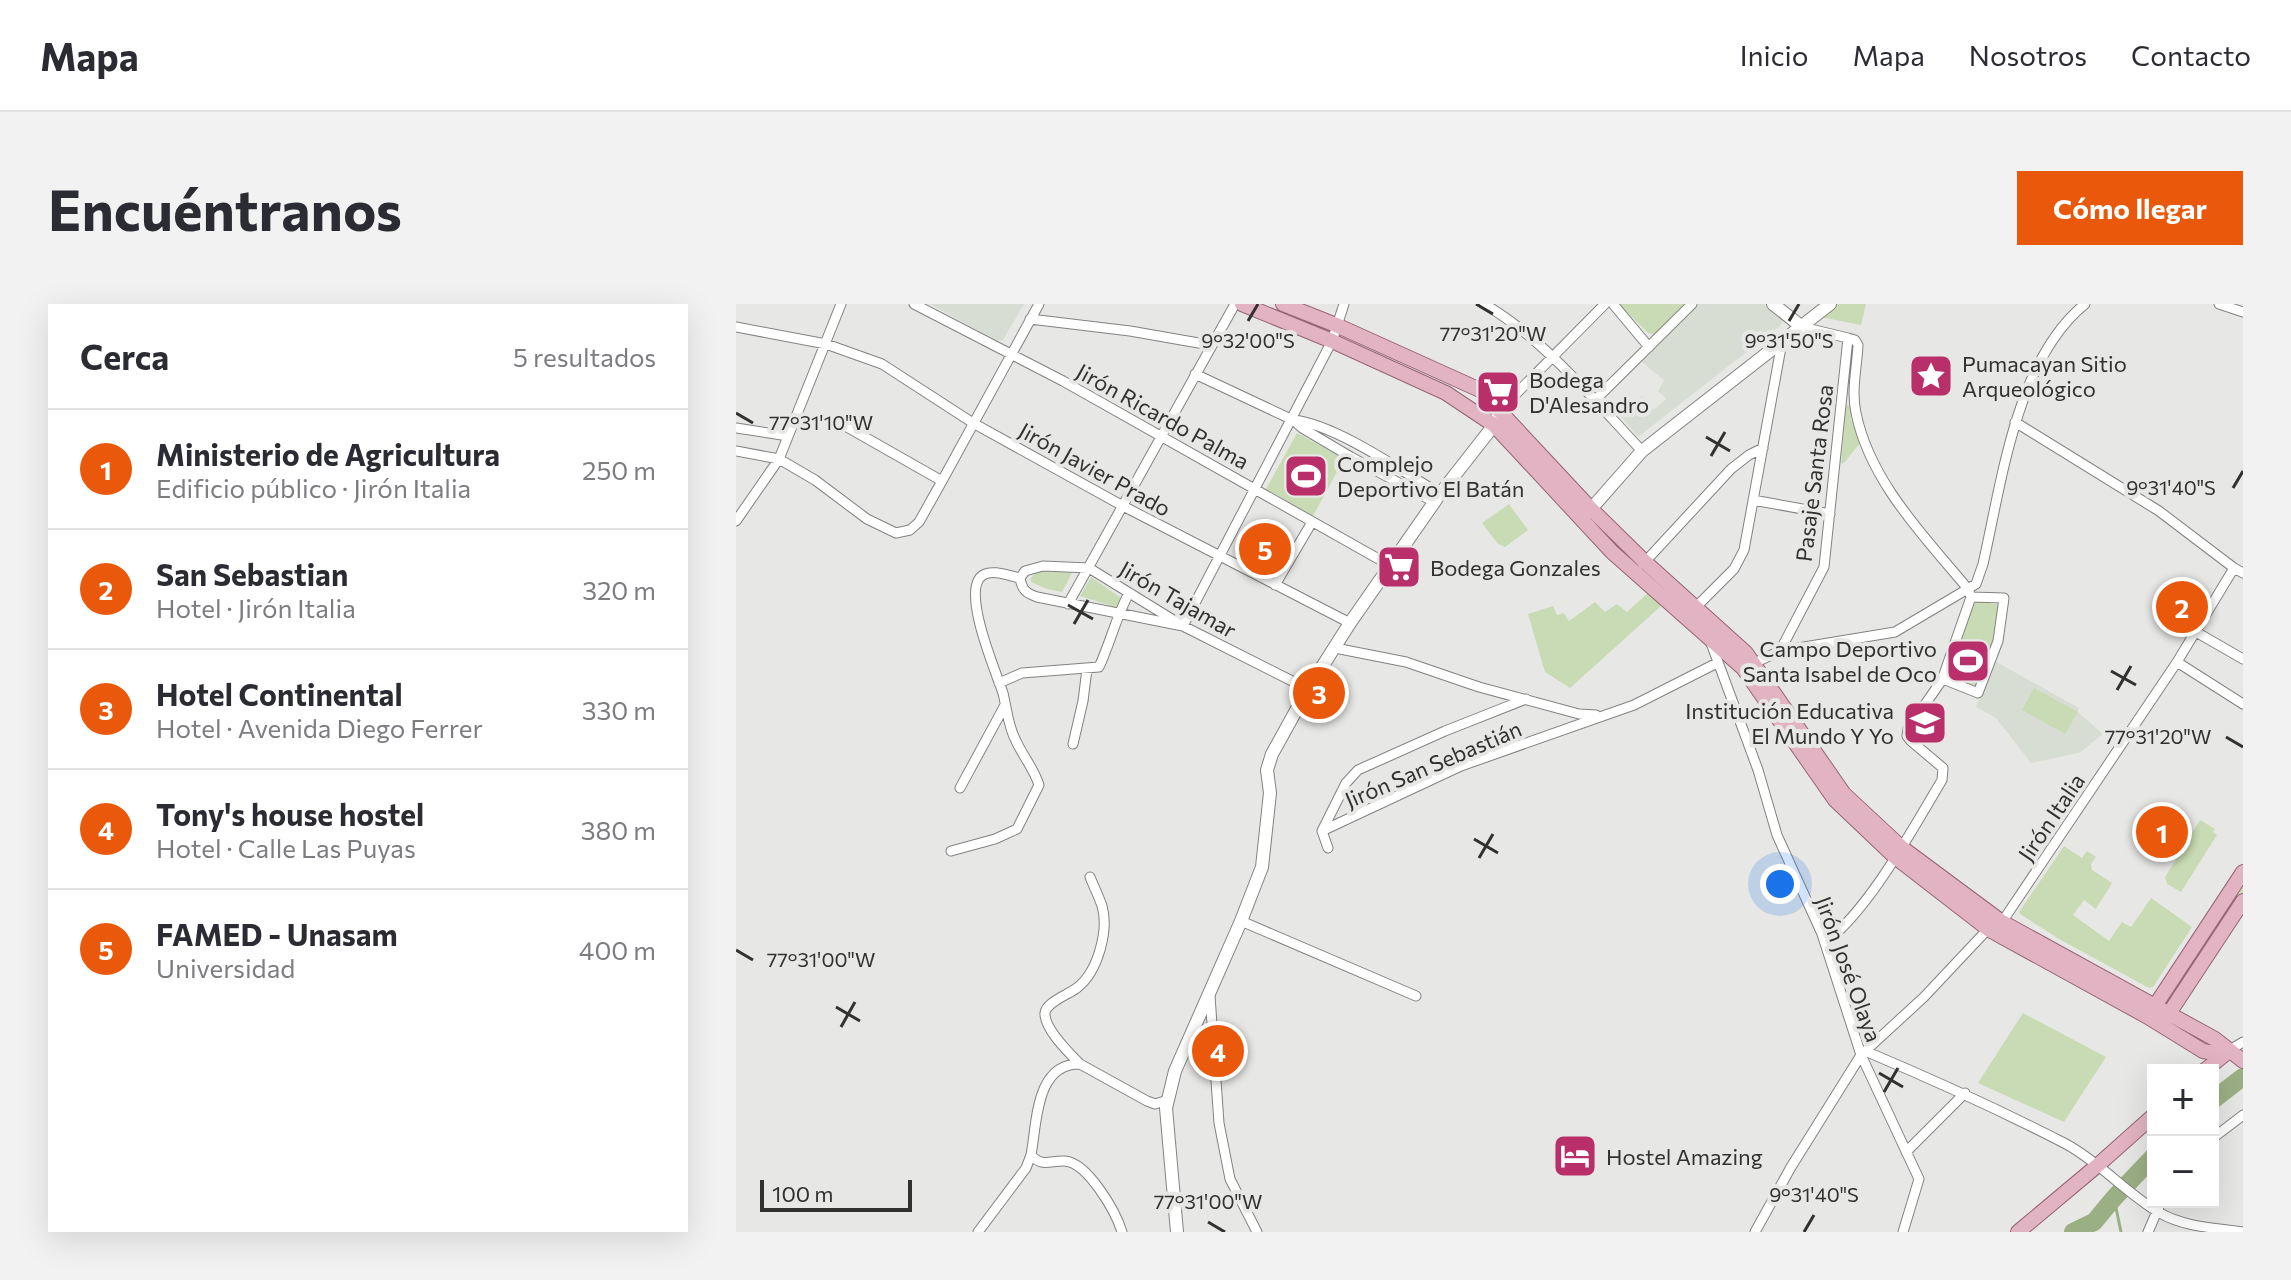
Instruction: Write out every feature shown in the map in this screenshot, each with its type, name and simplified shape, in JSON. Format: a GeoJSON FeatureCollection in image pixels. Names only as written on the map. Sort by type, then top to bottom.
{"type":"FeatureCollection","features":[{"type":"Feature","properties":{"kind":"main road"},"geometry":{"type":"LineString","coordinates":[[1242,304],[1446,393],[1494,425],[1640,568],[1691,612],[1714,624],[1749,666],[1822,771],[1835,800],[1995,925],[2158,1015],[2203,1051],[2237,1057]]}},
{"type":"Feature","properties":{"kind":"main road"},"geometry":{"type":"LineString","coordinates":[[1283,304],[1480,390],[1585,513]]}},
{"type":"Feature","properties":{"kind":"main road"},"geometry":{"type":"LineString","coordinates":[[1691,612],[1710,639],[1749,666]]}},
{"type":"Feature","properties":{"kind":"main road"},"geometry":{"type":"LineString","coordinates":[[2158,1015],[2243,872]]}},
{"type":"Feature","properties":{"kind":"main road"},"geometry":{"type":"LineString","coordinates":[[2158,1015],[2243,901]]}},
{"type":"Feature","properties":{"kind":"main road"},"geometry":{"type":"LineString","coordinates":[[2018,1232],[2104,1170],[2147,1123]]}},
{"type":"Feature","properties":{"kind":"street"},"geometry":{"type":"LineString","coordinates":[[736,521],[779,459],[841,304]]}},
{"type":"Feature","properties":{"kind":"street","name":"Jirón Ricardo Palma"},"geometry":{"type":"LineString","coordinates":[[914,304],[1063,381],[1391,566]]}},
{"type":"Feature","properties":{"kind":"street"},"geometry":{"type":"LineString","coordinates":[[736,451],[779,459],[815,480],[867,519],[896,533],[910,530],[919,522],[1039,304]]}},
{"type":"Feature","properties":{"kind":"street"},"geometry":{"type":"LineString","coordinates":[[1068,604],[1235,304]]}},
{"type":"Feature","properties":{"kind":"street"},"geometry":{"type":"LineString","coordinates":[[1022,575],[1021,587],[1027,594],[1183,626],[1293,420],[1332,341],[1344,304]]}},
{"type":"Feature","properties":{"kind":"street"},"geometry":{"type":"LineString","coordinates":[[1484,304],[1507,317],[1550,357],[1642,451]]}},
{"type":"Feature","properties":{"kind":"street"},"geometry":{"type":"LineString","coordinates":[[1177,1232],[1166,1108],[1175,1071],[1262,867],[1270,793],[1267,770],[1272,754],[1350,623],[1437,498],[1494,425],[1500,410],[1605,304]]}},
{"type":"Feature","properties":{"kind":"street"},"geometry":{"type":"LineString","coordinates":[[1613,304],[1649,347]]}},
{"type":"Feature","properties":{"kind":"street"},"geometry":{"type":"LineString","coordinates":[[1595,400],[1692,304]]}},
{"type":"Feature","properties":{"kind":"street"},"geometry":{"type":"LineString","coordinates":[[1773,304],[1802,327],[1855,340],[1858,345],[1855,403],[1869,452],[1899,503],[1970,593]]}},
{"type":"Feature","properties":{"kind":"street"},"geometry":{"type":"LineString","coordinates":[[1585,513],[1642,451],[1830,304]]}},
{"type":"Feature","properties":{"kind":"street"},"geometry":{"type":"LineString","coordinates":[[1825,943],[1864,901],[1942,780],[1943,768],[1907,736],[1912,723],[1943,679],[1970,593],[1983,564],[2015,422],[2034,372],[2067,318],[2085,304]]}},
{"type":"Feature","properties":{"kind":"street"},"geometry":{"type":"LineString","coordinates":[[2219,304],[2243,312]]}},
{"type":"Feature","properties":{"kind":"street"},"geometry":{"type":"LineString","coordinates":[[1030,319],[1130,331],[1210,345]]}},
{"type":"Feature","properties":{"kind":"street","name":"Jirón Javier Prado"},"geometry":{"type":"LineString","coordinates":[[736,327],[826,344],[882,364],[973,423],[1123,506],[1350,623]]}},
{"type":"Feature","properties":{"kind":"street","name":"Pasaje Santa Rosa"},"geometry":{"type":"LineString","coordinates":[[1780,651],[1824,567],[1848,338]]}},
{"type":"Feature","properties":{"kind":"street"},"geometry":{"type":"LineString","coordinates":[[1691,612],[1734,569],[1744,550],[1782,342]]}},
{"type":"Feature","properties":{"kind":"street"},"geometry":{"type":"LineString","coordinates":[[1195,374],[1293,420],[1307,421],[1357,444],[1437,498]]}},
{"type":"Feature","properties":{"kind":"street"},"geometry":{"type":"LineString","coordinates":[[2015,422],[2159,511],[2238,570]]}},
{"type":"Feature","properties":{"kind":"street"},"geometry":{"type":"LineString","coordinates":[[847,427],[942,481]]}},
{"type":"Feature","properties":{"kind":"street"},"geometry":{"type":"LineString","coordinates":[[736,428],[788,436]]}},
{"type":"Feature","properties":{"kind":"street"},"geometry":{"type":"LineString","coordinates":[[1640,568],[1731,469],[1763,448]]}},
{"type":"Feature","properties":{"kind":"street"},"geometry":{"type":"LineString","coordinates":[[1753,500],[1830,514]]}},
{"type":"Feature","properties":{"kind":"street"},"geometry":{"type":"LineString","coordinates":[[1275,585],[1312,522]]}},
{"type":"Feature","properties":{"kind":"street","name":"Jirón Tajamar"},"geometry":{"type":"LineString","coordinates":[[999,683],[977,618],[977,585],[986,573],[1022,575],[1043,566],[1089,568],[1183,626],[1308,689]]}},
{"type":"Feature","properties":{"kind":"street","name":"Jirón Italia"},"geometry":{"type":"LineString","coordinates":[[1755,1232],[1791,1167],[1863,1053],[1995,925],[2238,570]]}},
{"type":"Feature","properties":{"kind":"street"},"geometry":{"type":"LineString","coordinates":[[951,851],[995,839],[1017,829],[1039,785],[1007,721],[999,683],[1022,673],[1099,667],[1129,593]]}},
{"type":"Feature","properties":{"kind":"street"},"geometry":{"type":"LineString","coordinates":[[1749,666],[1780,651],[1895,632],[1970,593],[2004,598],[1998,641],[1978,693],[1943,679]]}},
{"type":"Feature","properties":{"kind":"street"},"geometry":{"type":"LineString","coordinates":[[1710,639],[1714,624]]}},
{"type":"Feature","properties":{"kind":"street"},"geometry":{"type":"LineString","coordinates":[[2196,632],[2243,659]]}},
{"type":"Feature","properties":{"kind":"street","name":"Jirón José Olaya"},"geometry":{"type":"LineString","coordinates":[[1710,639],[1758,770],[1777,835],[1825,943],[1863,1053],[1919,1179],[1903,1232]]}},
{"type":"Feature","properties":{"kind":"street"},"geometry":{"type":"LineString","coordinates":[[1335,648],[1406,662],[1479,687],[1579,714],[1603,715]]}},
{"type":"Feature","properties":{"kind":"street"},"geometry":{"type":"LineString","coordinates":[[2177,662],[2243,704]]}},
{"type":"Feature","properties":{"kind":"street","name":"Jirón San Sebastián"},"geometry":{"type":"LineString","coordinates":[[1322,831],[1461,766],[1634,705],[1717,663]]}},
{"type":"Feature","properties":{"kind":"street"},"geometry":{"type":"LineString","coordinates":[[1073,744],[1087,669]]}},
{"type":"Feature","properties":{"kind":"street"},"geometry":{"type":"LineString","coordinates":[[1328,848],[1322,831],[1346,783],[1358,770],[1526,699]]}},
{"type":"Feature","properties":{"kind":"street"},"geometry":{"type":"LineString","coordinates":[[960,788],[1005,705]]}},
{"type":"Feature","properties":{"kind":"street"},"geometry":{"type":"LineString","coordinates":[[1090,877],[1102,907],[1103,937],[1086,980],[1047,1007],[1045,1013],[1049,1028],[1080,1064],[1147,1101],[1155,1104],[1168,1100]]}},
{"type":"Feature","properties":{"kind":"street"},"geometry":{"type":"LineString","coordinates":[[1241,921],[1416,996]]}},
{"type":"Feature","properties":{"kind":"street"},"geometry":{"type":"LineString","coordinates":[[1210,993],[1214,1084],[1230,1179],[1257,1232]]}},
{"type":"Feature","properties":{"kind":"street"},"geometry":{"type":"LineString","coordinates":[[2237,1057],[2243,1042]]}},
{"type":"Feature","properties":{"kind":"street","name":"Jirón José Olaya"},"geometry":{"type":"LineString","coordinates":[[1863,1053],[1965,1093],[2070,1146],[2147,1201]]}},
{"type":"Feature","properties":{"kind":"street"},"geometry":{"type":"LineString","coordinates":[[978,1232],[1026,1168],[1044,1086],[1064,1067],[1080,1064]]}},
{"type":"Feature","properties":{"kind":"street"},"geometry":{"type":"LineString","coordinates":[[1906,1152],[1965,1093]]}},
{"type":"Feature","properties":{"kind":"street"},"geometry":{"type":"LineString","coordinates":[[2216,1136],[2243,1115]]}},
{"type":"Feature","properties":{"kind":"street"},"geometry":{"type":"LineString","coordinates":[[1031,1155],[1044,1163],[1066,1161],[1075,1164],[1103,1192],[1122,1232]]}},
{"type":"Feature","properties":{"kind":"street"},"geometry":{"type":"LineString","coordinates":[[2148,1232],[2154,1208]]}},
{"type":"Feature","properties":{"kind":"street","name":"Jirón José Olaya"},"geometry":{"type":"LineString","coordinates":[[2157,1208],[2180,1222],[2243,1232]]}},
{"type":"Feature","properties":{"kind":"shaded area"},"geometry":{"type":"Polygon","coordinates":[[[930,304],[1024,304],[1003,340],[997,341],[930,304]]]}},
{"type":"Feature","properties":{"kind":"shaded area"},"geometry":{"type":"Polygon","coordinates":[[[1698,304],[1764,304],[1784,319],[1781,325],[1638,437],[1621,417],[1642,396],[1654,410],[1666,399],[1658,391],[1664,380],[1642,362],[1698,304]]]}},
{"type":"Feature","properties":{"kind":"shaded area"},"geometry":{"type":"Polygon","coordinates":[[[1993,660],[2079,708],[2078,712],[2103,734],[2079,753],[2031,763],[1996,718],[1976,707],[1993,660]]]}},
{"type":"Feature","properties":{"kind":"green space"},"geometry":{"type":"Polygon","coordinates":[[[1619,304],[1685,304],[1655,335],[1648,333],[1619,304]]]}},
{"type":"Feature","properties":{"kind":"green space"},"geometry":{"type":"Polygon","coordinates":[[[1837,304],[1866,304],[1861,325],[1820,317],[1837,304]]]}},
{"type":"Feature","properties":{"kind":"green space"},"geometry":{"type":"Polygon","coordinates":[[[1846,405],[1851,406],[1851,419],[1861,442],[1843,464],[1841,463],[1846,405]]]}},
{"type":"Feature","properties":{"kind":"green space"},"geometry":{"type":"Polygon","coordinates":[[[1297,433],[1344,459],[1313,516],[1266,489],[1297,433]]]}},
{"type":"Feature","properties":{"kind":"green space"},"geometry":{"type":"Polygon","coordinates":[[[1509,504],[1528,530],[1505,547],[1498,544],[1482,523],[1509,504]]]}},
{"type":"Feature","properties":{"kind":"green space"},"geometry":{"type":"Polygon","coordinates":[[[1037,571],[1072,573],[1062,592],[1031,582],[1037,571]]]}},
{"type":"Feature","properties":{"kind":"green space"},"geometry":{"type":"Polygon","coordinates":[[[1091,577],[1121,598],[1118,608],[1080,596],[1091,577]]]}},
{"type":"Feature","properties":{"kind":"green space"},"geometry":{"type":"Polygon","coordinates":[[[1649,592],[1661,606],[1570,688],[1545,672],[1528,614],[1553,606],[1557,615],[1564,613],[1569,621],[1595,602],[1605,612],[1617,604],[1627,612],[1649,592]]]}},
{"type":"Feature","properties":{"kind":"green space"},"geometry":{"type":"Polygon","coordinates":[[[1975,601],[2000,605],[1993,649],[1989,648],[1975,688],[1948,679],[1975,601]]]}},
{"type":"Feature","properties":{"kind":"green space"},"geometry":{"type":"Polygon","coordinates":[[[2034,688],[2078,712],[2065,734],[2022,710],[2034,688]]]}},
{"type":"Feature","properties":{"kind":"green space"},"geometry":{"type":"Polygon","coordinates":[[[2200,820],[2215,829],[2213,832],[2217,835],[2181,892],[2167,884],[2165,877],[2200,820]]]}},
{"type":"Feature","properties":{"kind":"green space"},"geometry":{"type":"Polygon","coordinates":[[[2064,846],[2082,858],[2087,851],[2096,857],[2091,864],[2092,870],[2112,883],[2096,909],[2084,900],[2073,915],[2109,941],[2122,922],[2131,927],[2151,898],[2192,927],[2153,987],[2149,988],[2059,939],[2020,914],[2064,846]]]}},
{"type":"Feature","properties":{"kind":"green space"},"geometry":{"type":"Polygon","coordinates":[[[2243,884],[2243,895],[2174,999],[2169,996],[2243,884]]]}},
{"type":"Feature","properties":{"kind":"green space"},"geometry":{"type":"Polygon","coordinates":[[[2023,1013],[2106,1057],[2064,1122],[1978,1083],[2023,1013]]]}},
{"type":"Feature","properties":{"kind":"waterway"},"geometry":{"type":"LineString","coordinates":[[2219,1095],[2243,1077]]}},
{"type":"Feature","properties":{"kind":"waterway"},"geometry":{"type":"LineString","coordinates":[[2073,1232],[2094,1222],[2147,1163]]}},
{"type":"Feature","properties":{"kind":"waterway"},"geometry":{"type":"LineString","coordinates":[[2114,1198],[2121,1232]]}},
{"type":"Feature","properties":{"kind":"place","name":"Pumacayan Sitio Arqueológico"},"geometry":{"type":"Point","coordinates":[1931,376]}},
{"type":"Feature","properties":{"kind":"place","name":"Bodega D'Alesandro"},"geometry":{"type":"Point","coordinates":[1498,392]}},
{"type":"Feature","properties":{"kind":"place","name":"Complejo Deportivo El Batán"},"geometry":{"type":"Point","coordinates":[1306,476]}},
{"type":"Feature","properties":{"kind":"place","name":"FAMED - Unasam"},"geometry":{"type":"Point","coordinates":[1265,549]}},
{"type":"Feature","properties":{"kind":"place","name":"Bodega Gonzales"},"geometry":{"type":"Point","coordinates":[1399,567]}},
{"type":"Feature","properties":{"kind":"place","name":"San Sebastian"},"geometry":{"type":"Point","coordinates":[2182,607]}},
{"type":"Feature","properties":{"kind":"place","name":"Campo Deportivo Santa Isabel de Oco"},"geometry":{"type":"Point","coordinates":[1968,661]}},
{"type":"Feature","properties":{"kind":"place","name":"Hotel Continental"},"geometry":{"type":"Point","coordinates":[1319,693]}},
{"type":"Feature","properties":{"kind":"place","name":"Institución Educativa El Mundo Y Yo"},"geometry":{"type":"Point","coordinates":[1925,723]}},
{"type":"Feature","properties":{"kind":"place","name":"Ministerio de Agricultura"},"geometry":{"type":"Point","coordinates":[2162,832]}},
{"type":"Feature","properties":{"kind":"place","name":"Tony's house hostel"},"geometry":{"type":"Point","coordinates":[1218,1051]}},
{"type":"Feature","properties":{"kind":"place","name":"Hostel Amazing"},"geometry":{"type":"Point","coordinates":[1575,1156]}}]}
